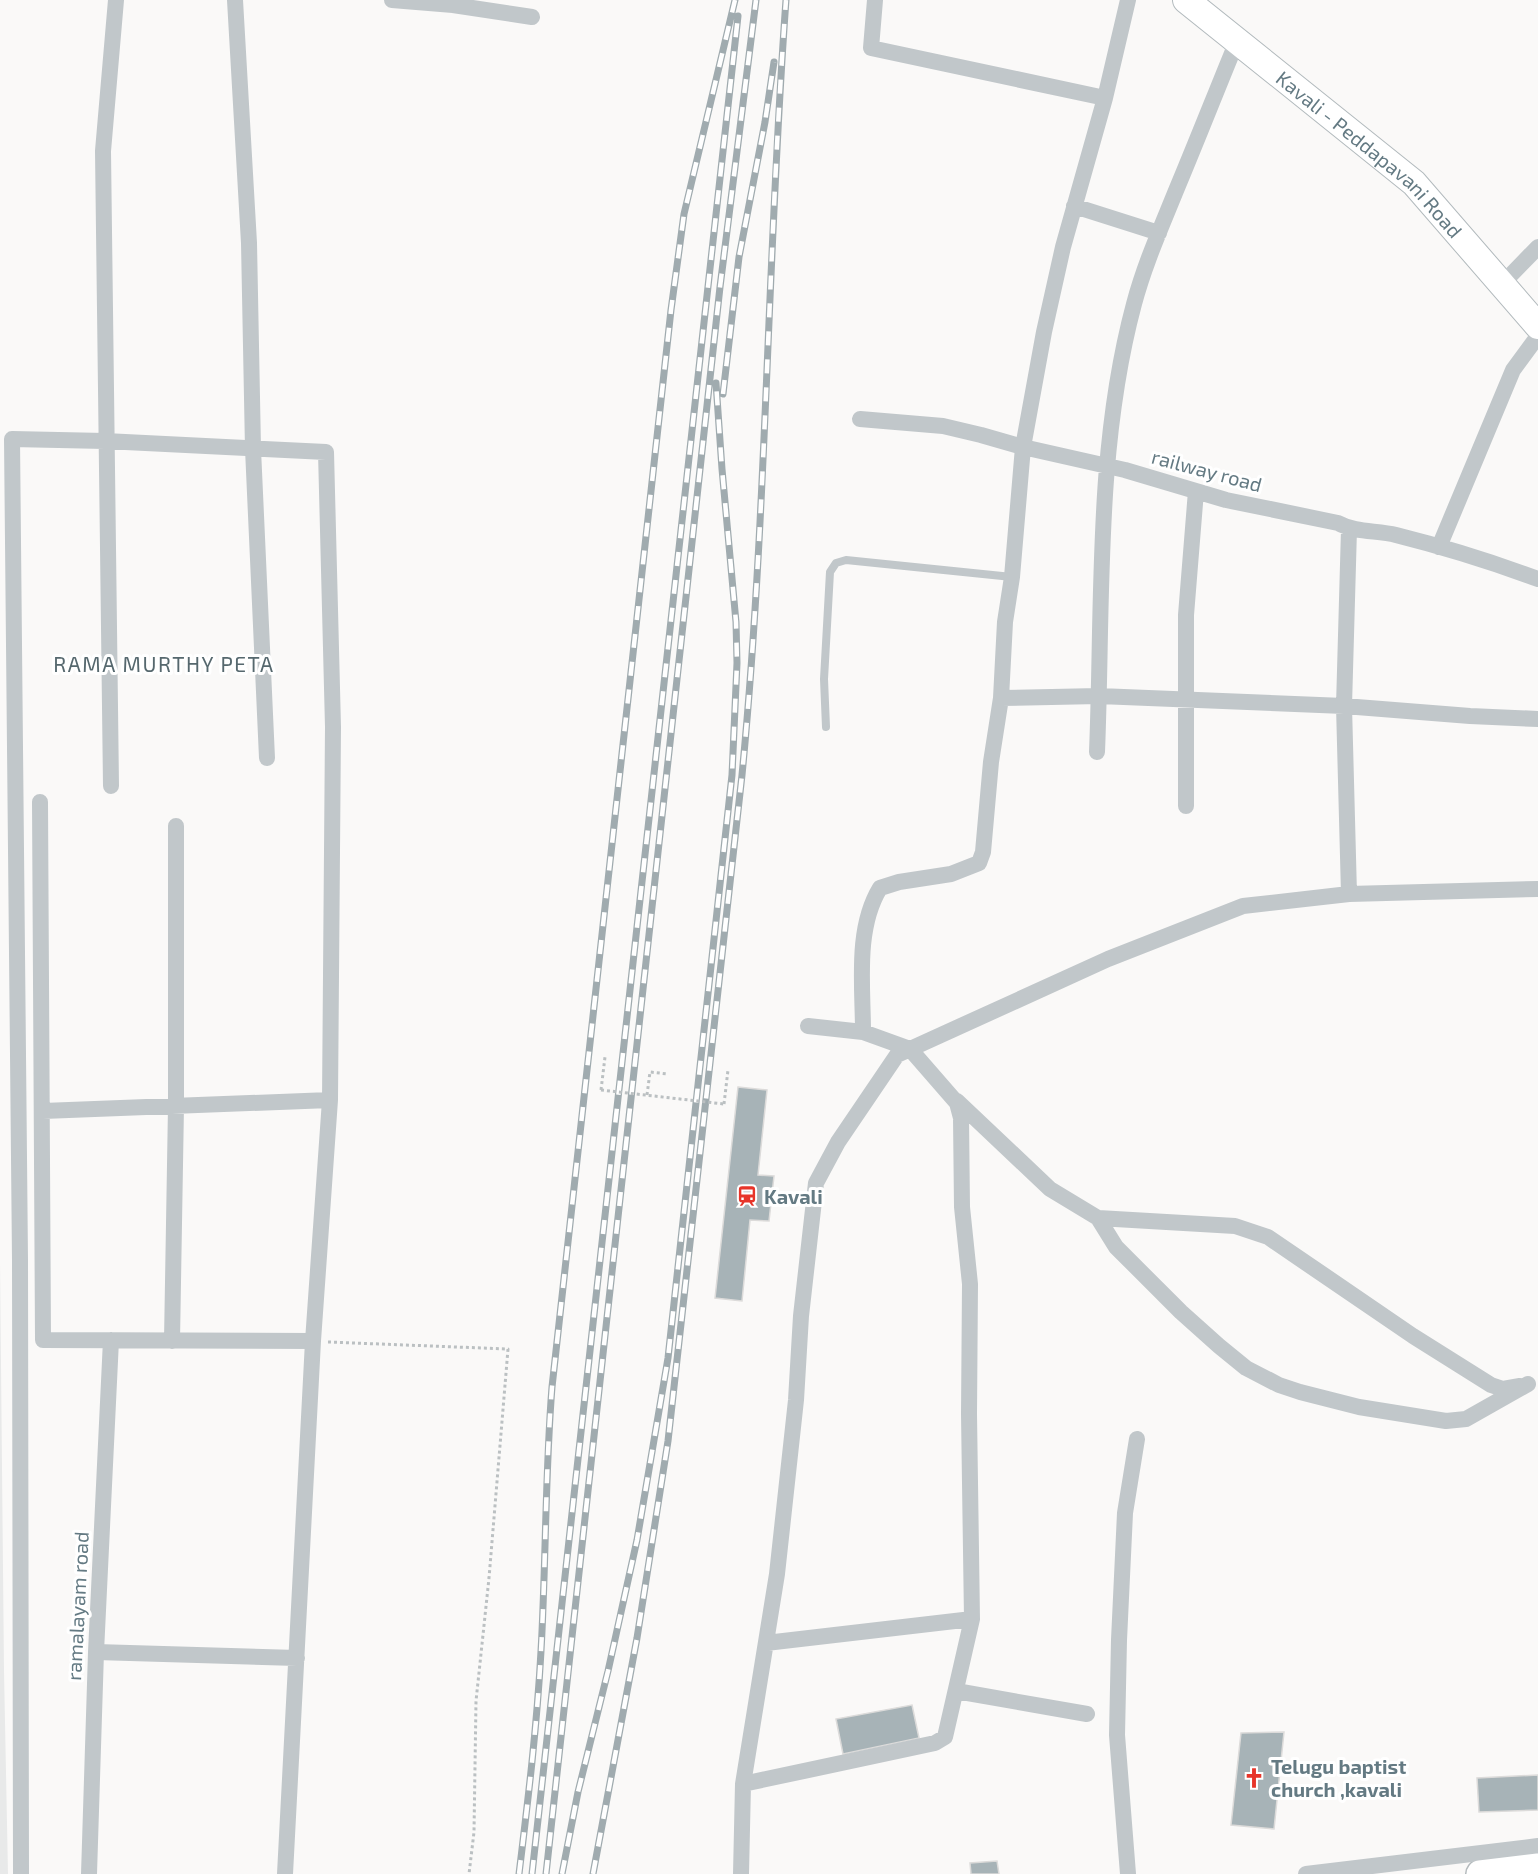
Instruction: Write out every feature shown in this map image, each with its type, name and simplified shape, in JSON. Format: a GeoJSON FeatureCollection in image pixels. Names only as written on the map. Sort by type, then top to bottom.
{"type":"FeatureCollection","features":[{"type":"Feature","properties":{"kind":"highway"},"geometry":{"type":"LineString","coordinates":[[1480,1874],[1538,1867]]}},
{"type":"Feature","properties":{"kind":"main road","name":"Kavali - Peddapavani Road"},"geometry":{"type":"LineString","coordinates":[[1186,0],[1414,183],[1538,326]]}},
{"type":"Feature","properties":{"kind":"street"},"geometry":{"type":"LineString","coordinates":[[111,786],[103,151],[116,0]]}},
{"type":"Feature","properties":{"kind":"street"},"geometry":{"type":"LineString","coordinates":[[235,0],[249,243],[253,449],[267,758]]}},
{"type":"Feature","properties":{"kind":"street"},"geometry":{"type":"LineString","coordinates":[[392,0],[532,17]]}},
{"type":"Feature","properties":{"kind":"street"},"geometry":{"type":"LineString","coordinates":[[875,0],[871,48],[1105,98]]}},
{"type":"Feature","properties":{"kind":"street"},"geometry":{"type":"LineString","coordinates":[[863,1032],[863,943],[871,902],[880,888],[899,882],[951,874],[979,863],[984,852],[991,762],[1001,698],[1005,622],[1012,577],[1023,447],[1044,332],[1074,206],[1105,98],[1128,0]]}},
{"type":"Feature","properties":{"kind":"street"},"geometry":{"type":"LineString","coordinates":[[1097,752],[1104,517],[1121,363],[1147,260],[1237,41]]}},
{"type":"Feature","properties":{"kind":"street"},"geometry":{"type":"LineString","coordinates":[[1074,206],[1159,233]]}},
{"type":"Feature","properties":{"kind":"street"},"geometry":{"type":"LineString","coordinates":[[1502,284],[1538,247]]}},
{"type":"Feature","properties":{"kind":"street"},"geometry":{"type":"LineString","coordinates":[[1439,547],[1513,370],[1538,336]]}},
{"type":"Feature","properties":{"kind":"street","name":"railway road"},"geometry":{"type":"LineString","coordinates":[[860,419],[943,426],[1108,466],[1226,500],[1338,523],[1349,529],[1394,535],[1485,560],[1538,579]]}},
{"type":"Feature","properties":{"kind":"street"},"geometry":{"type":"LineString","coordinates":[[21,1874],[20,1260],[12,440],[105,441],[326,452],[333,727],[330,1100],[313,1341],[285,1874]]}},
{"type":"Feature","properties":{"kind":"street"},"geometry":{"type":"LineString","coordinates":[[1186,806],[1186,615],[1196,491]]}},
{"type":"Feature","properties":{"kind":"street"},"geometry":{"type":"LineString","coordinates":[[1349,529],[1344,706],[1349,894]]}},
{"type":"Feature","properties":{"kind":"street"},"geometry":{"type":"LineString","coordinates":[[1001,698],[1099,696],[1344,706],[1489,717],[1538,718]]}},
{"type":"Feature","properties":{"kind":"street"},"geometry":{"type":"LineString","coordinates":[[40,801],[43,1340],[313,1341]]}},
{"type":"Feature","properties":{"kind":"street"},"geometry":{"type":"LineString","coordinates":[[172,1341],[176,1106],[176,826]]}},
{"type":"Feature","properties":{"kind":"street"},"geometry":{"type":"LineString","coordinates":[[741,1874],[743,1784],[777,1574],[816,1183],[838,1142],[897,1055],[1108,959],[1243,906],[1349,894],[1538,889]]}},
{"type":"Feature","properties":{"kind":"street"},"geometry":{"type":"LineString","coordinates":[[743,1784],[935,1743],[945,1737],[972,1619],[970,1284],[962,1207],[962,1118],[957,1103],[910,1048],[863,1032],[808,1026]]}},
{"type":"Feature","properties":{"kind":"street"},"geometry":{"type":"LineString","coordinates":[[944,1088],[1050,1190],[1098,1218],[1235,1226],[1268,1238],[1413,1336],[1491,1385],[1503,1389],[1533,1382]]}},
{"type":"Feature","properties":{"kind":"street"},"geometry":{"type":"LineString","coordinates":[[43,1111],[330,1100]]}},
{"type":"Feature","properties":{"kind":"street"},"geometry":{"type":"LineString","coordinates":[[1098,1218],[1116,1247],[1181,1312],[1246,1368],[1279,1385],[1359,1407],[1446,1421],[1466,1419],[1533,1382]]}},
{"type":"Feature","properties":{"kind":"street","name":"ramalayam road"},"geometry":{"type":"LineString","coordinates":[[89,1874],[96,1652],[111,1340]]}},
{"type":"Feature","properties":{"kind":"street"},"geometry":{"type":"LineString","coordinates":[[1128,1874],[1117,1735],[1125,1514],[1137,1439]]}},
{"type":"Feature","properties":{"kind":"street"},"geometry":{"type":"LineString","coordinates":[[766,1643],[972,1619]]}},
{"type":"Feature","properties":{"kind":"street"},"geometry":{"type":"LineString","coordinates":[[96,1652],[297,1658]]}},
{"type":"Feature","properties":{"kind":"street"},"geometry":{"type":"LineString","coordinates":[[956,1691],[1087,1714]]}},
{"type":"Feature","properties":{"kind":"street"},"geometry":{"type":"LineString","coordinates":[[1306,1874],[1538,1846]]}},
{"type":"Feature","properties":{"kind":"lane"},"geometry":{"type":"LineString","coordinates":[[826,727],[824,679],[830,572],[836,563],[846,560],[1012,577]]}},
{"type":"Feature","properties":{"kind":"path"},"geometry":{"type":"LineString","coordinates":[[605,1057],[601,1090],[724,1104],[728,1070]]}},
{"type":"Feature","properties":{"kind":"path"},"geometry":{"type":"LineString","coordinates":[[647,1095],[650,1072],[668,1074]]}},
{"type":"Feature","properties":{"kind":"path"},"geometry":{"type":"LineString","coordinates":[[313,1341],[508,1349],[477,1701],[474,1832],[469,1874]]}},
{"type":"Feature","properties":{"kind":"shaded area"},"geometry":{"type":"Polygon","coordinates":[[[0,1261],[4,1671],[8,1874],[0,1874],[0,1261]]]}},
{"type":"Feature","properties":{"kind":"building"},"geometry":{"type":"Polygon","coordinates":[[[738,1087],[767,1090],[758,1175],[774,1176],[769,1221],[750,1220],[742,1301],[715,1298],[738,1087]]]}},
{"type":"Feature","properties":{"kind":"building"},"geometry":{"type":"Polygon","coordinates":[[[912,1705],[919,1738],[843,1754],[836,1719],[912,1705]]]}},
{"type":"Feature","properties":{"kind":"building"},"geometry":{"type":"Polygon","coordinates":[[[1284,1732],[1274,1829],[1231,1825],[1241,1733],[1284,1732]]]}},
{"type":"Feature","properties":{"kind":"building"},"geometry":{"type":"Polygon","coordinates":[[[1538,1775],[1538,1810],[1479,1812],[1477,1778],[1538,1775]]]}},
{"type":"Feature","properties":{"kind":"building"},"geometry":{"type":"Polygon","coordinates":[[[997,1861],[999,1874],[971,1874],[970,1863],[997,1861]]]}},
{"type":"Feature","properties":{"kind":"railway"},"geometry":{"type":"LineString","coordinates":[[519,1874],[539,1679],[552,1387],[671,310],[684,214],[735,0]]}},
{"type":"Feature","properties":{"kind":"railway"},"geometry":{"type":"LineString","coordinates":[[546,1874],[720,287],[756,0]]}},
{"type":"Feature","properties":{"kind":"railway"},"geometry":{"type":"LineString","coordinates":[[593,1874],[637,1638],[668,1441],[742,775],[757,581],[786,0]]}},
{"type":"Feature","properties":{"kind":"railway"},"geometry":{"type":"LineString","coordinates":[[532,1874],[738,16]]}},
{"type":"Feature","properties":{"kind":"railway"},"geometry":{"type":"LineString","coordinates":[[723,394],[739,257],[774,62]]}},
{"type":"Feature","properties":{"kind":"railway"},"geometry":{"type":"LineString","coordinates":[[562,1874],[578,1792],[637,1540],[668,1358],[732,775],[737,663],[736,622],[716,383]]}},
{"type":"Feature","properties":{"kind":"place","name":"Kavali"},"geometry":{"type":"Point","coordinates":[747,1196]}},
{"type":"Feature","properties":{"kind":"place","name":"Telugu baptist church ,kavali"},"geometry":{"type":"Point","coordinates":[1254,1778]}},
{"type":"Feature","properties":{"kind":"district","name":"RAMA MURTHY PETA"},"geometry":{"type":"Point","coordinates":[164,663]}}]}
